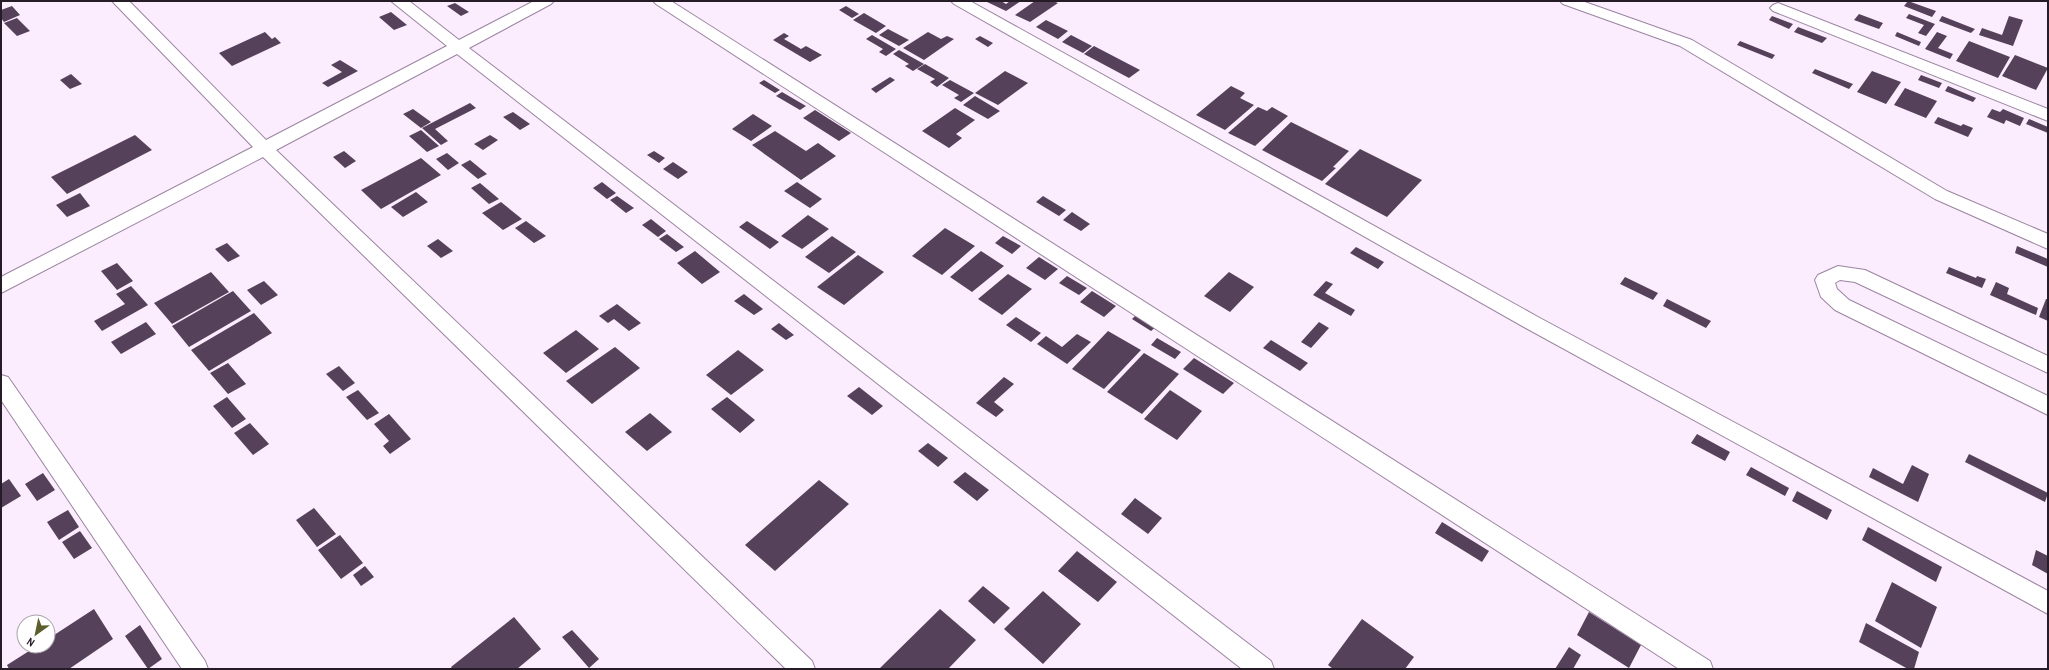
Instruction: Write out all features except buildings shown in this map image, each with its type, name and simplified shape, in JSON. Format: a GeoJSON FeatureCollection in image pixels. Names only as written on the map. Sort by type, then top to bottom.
{"type":"FeatureCollection","features":[{"type":"Feature","properties":{"kind":"street"},"geometry":{"type":"LineString","coordinates":[[120,1],[264,148],[803,669]]}},
{"type":"Feature","properties":{"kind":"street"},"geometry":{"type":"LineString","coordinates":[[399,1],[1262,669]]}},
{"type":"Feature","properties":{"kind":"street"},"geometry":{"type":"LineString","coordinates":[[1,286],[546,1]]}},
{"type":"Feature","properties":{"kind":"street"},"geometry":{"type":"LineString","coordinates":[[661,1],[1700,669]]}},
{"type":"Feature","properties":{"kind":"street"},"geometry":{"type":"LineString","coordinates":[[959,1],[1524,318],[2048,603]]}},
{"type":"Feature","properties":{"kind":"street"},"geometry":{"type":"LineString","coordinates":[[1568,1],[1686,43],[1941,195],[2048,242]]}},
{"type":"Feature","properties":{"kind":"street"},"geometry":{"type":"LineString","coordinates":[[1778,8],[2048,115]]}},
{"type":"Feature","properties":{"kind":"street"},"geometry":{"type":"LineString","coordinates":[[2048,365],[1858,275],[1838,273],[1825,280],[1828,292],[1842,305],[2048,406]]}},
{"type":"Feature","properties":{"kind":"street"},"geometry":{"type":"LineString","coordinates":[[1,383],[196,669]]}}]}
